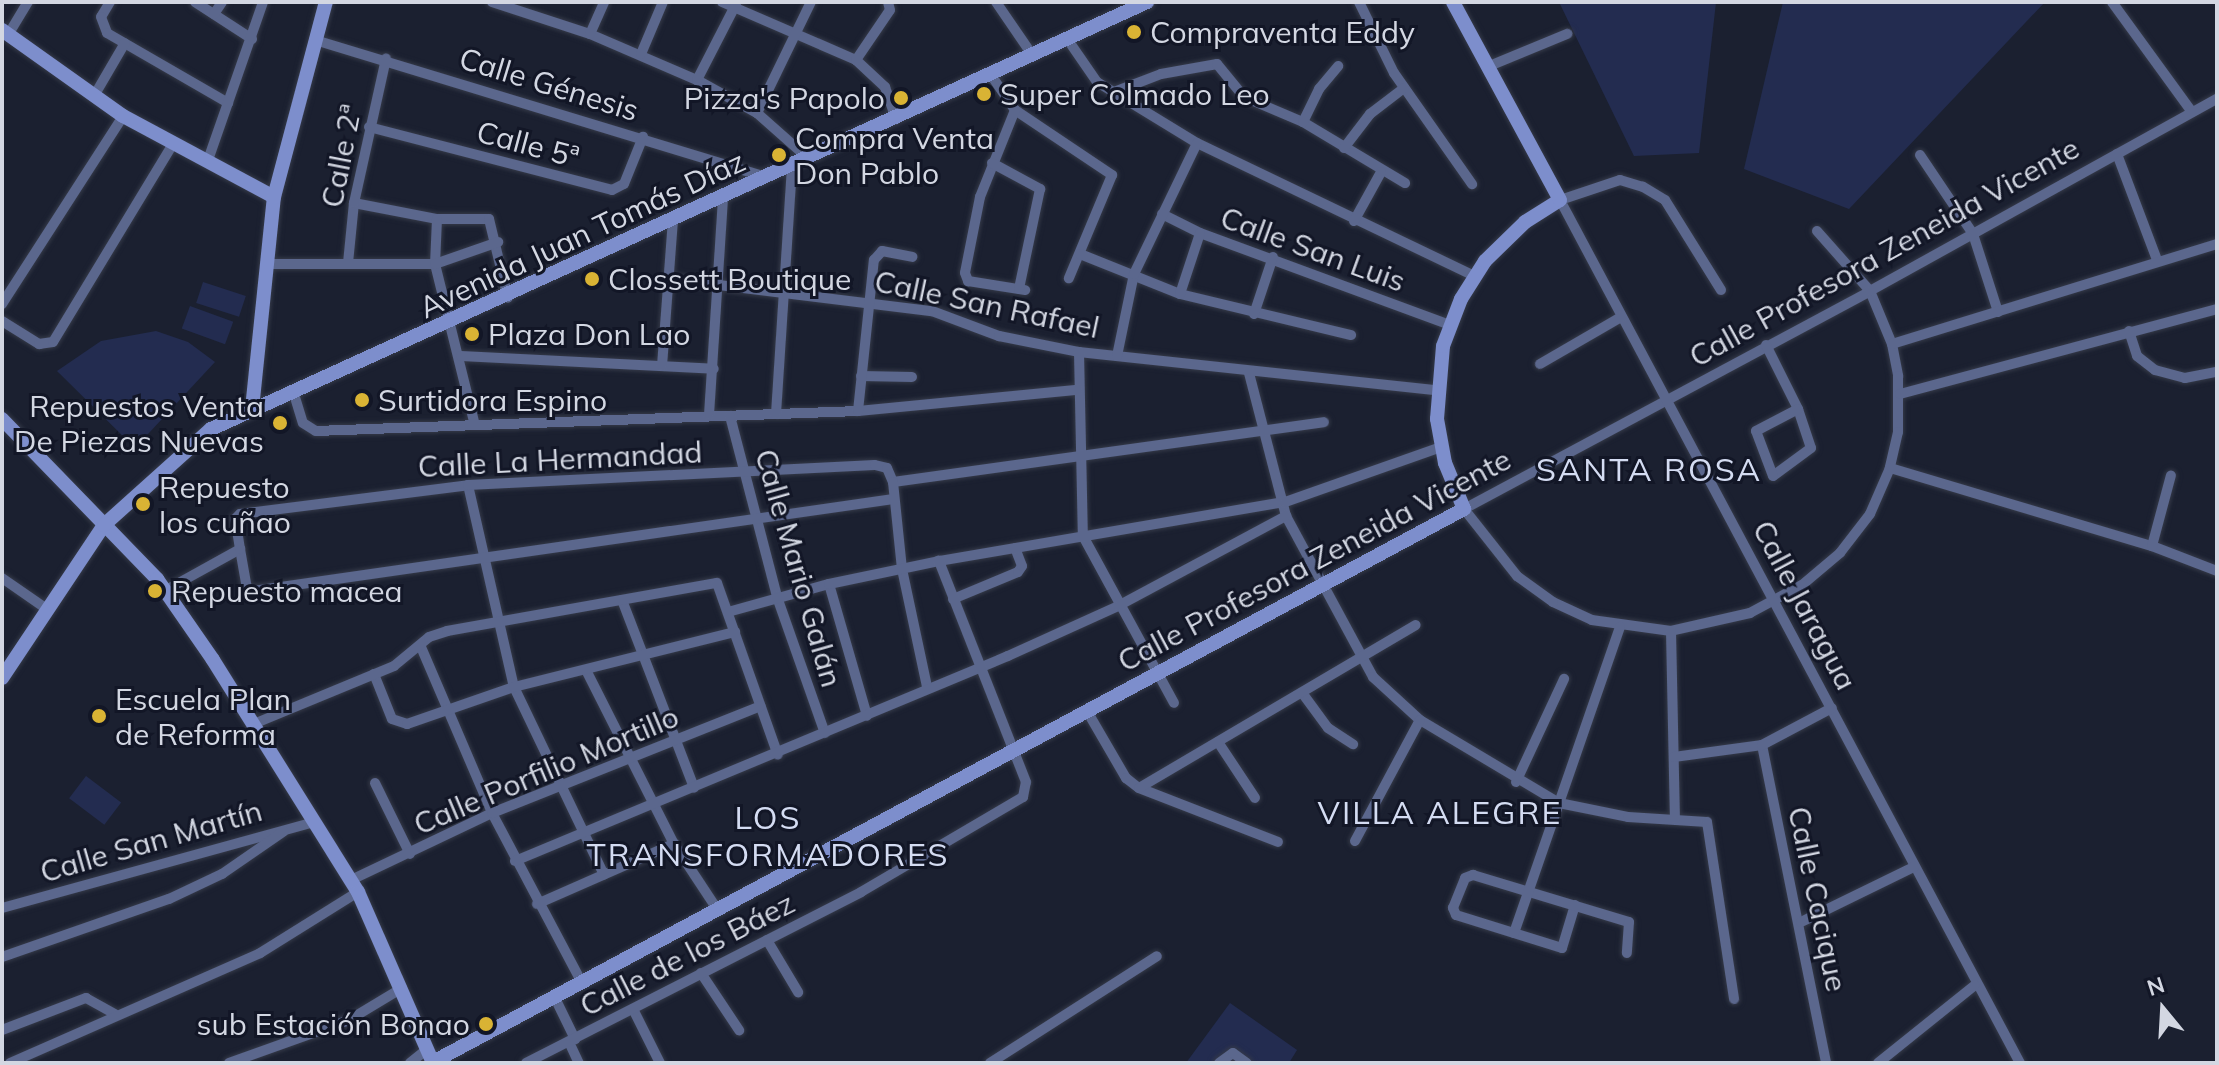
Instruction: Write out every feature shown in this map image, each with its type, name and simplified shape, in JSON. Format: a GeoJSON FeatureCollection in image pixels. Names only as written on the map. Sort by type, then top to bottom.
{"type":"FeatureCollection","features":[{"type":"Feature","properties":{"kind":"street"},"geometry":{"type":"LineString","coordinates":[[28,2],[5,32],[123,116],[274,197]]}},
{"type":"Feature","properties":{"kind":"street"},"geometry":{"type":"LineString","coordinates":[[110,2],[102,25],[125,43],[228,103]]}},
{"type":"Feature","properties":{"kind":"street"},"geometry":{"type":"LineString","coordinates":[[195,2],[252,39]]}},
{"type":"Feature","properties":{"kind":"street"},"geometry":{"type":"LineString","coordinates":[[214,14],[222,2]]}},
{"type":"Feature","properties":{"kind":"street"},"geometry":{"type":"LineString","coordinates":[[208,160],[263,2]]}},
{"type":"Feature","properties":{"kind":"street"},"geometry":{"type":"LineString","coordinates":[[252,409],[274,197],[326,2]]}},
{"type":"Feature","properties":{"kind":"street"},"geometry":{"type":"LineString","coordinates":[[492,2],[590,34],[697,80],[757,113],[809,159]]}},
{"type":"Feature","properties":{"kind":"street"},"geometry":{"type":"LineString","coordinates":[[528,14],[531,2]]}},
{"type":"Feature","properties":{"kind":"street"},"geometry":{"type":"LineString","coordinates":[[590,34],[604,2]]}},
{"type":"Feature","properties":{"kind":"street"},"geometry":{"type":"LineString","coordinates":[[641,54],[663,2]]}},
{"type":"Feature","properties":{"kind":"street"},"geometry":{"type":"LineString","coordinates":[[722,2],[736,4],[794,35],[856,60],[885,87],[896,119]]}},
{"type":"Feature","properties":{"kind":"street"},"geometry":{"type":"LineString","coordinates":[[757,113],[811,2]]}},
{"type":"Feature","properties":{"kind":"street"},"geometry":{"type":"LineString","coordinates":[[856,60],[890,10],[888,2]]}},
{"type":"Feature","properties":{"kind":"street"},"geometry":{"type":"LineString","coordinates":[[996,2],[1033,56]]}},
{"type":"Feature","properties":{"kind":"street","name":"Avenida Juan Tomás Díaz"},"geometry":{"type":"LineString","coordinates":[[2,678],[104,525],[211,429],[449,325],[1147,2]]}},
{"type":"Feature","properties":{"kind":"street"},"geometry":{"type":"LineString","coordinates":[[1359,2],[1404,88],[1472,184]]}},
{"type":"Feature","properties":{"kind":"street","name":"Calle Jaragua"},"geometry":{"type":"LineString","coordinates":[[1453,2],[1832,708],[1975,985],[2020,1063]]}},
{"type":"Feature","properties":{"kind":"street"},"geometry":{"type":"LineString","coordinates":[[2112,2],[2192,112]]}},
{"type":"Feature","properties":{"kind":"street"},"geometry":{"type":"LineString","coordinates":[[697,80],[736,4]]}},
{"type":"Feature","properties":{"kind":"street"},"geometry":{"type":"LineString","coordinates":[[1487,67],[1567,34]]}},
{"type":"Feature","properties":{"kind":"street","name":"Calle Génesis"},"geometry":{"type":"LineString","coordinates":[[315,40],[643,137],[767,178]]}},
{"type":"Feature","properties":{"kind":"street"},"geometry":{"type":"LineString","coordinates":[[1068,40],[1097,82],[1197,143],[1474,276]]}},
{"type":"Feature","properties":{"kind":"street"},"geometry":{"type":"LineString","coordinates":[[94,96],[125,43]]}},
{"type":"Feature","properties":{"kind":"street","name":"Calle 2ª"},"geometry":{"type":"LineString","coordinates":[[348,263],[354,203],[386,59]]}},
{"type":"Feature","properties":{"kind":"street"},"geometry":{"type":"LineString","coordinates":[[1114,92],[1161,74],[1217,64],[1244,97],[1303,122],[1381,172],[1405,183]]}},
{"type":"Feature","properties":{"kind":"street"},"geometry":{"type":"LineString","coordinates":[[1303,122],[1319,89],[1338,66]]}},
{"type":"Feature","properties":{"kind":"street"},"geometry":{"type":"LineString","coordinates":[[991,75],[1015,110],[1112,175],[1069,278]]}},
{"type":"Feature","properties":{"kind":"street"},"geometry":{"type":"LineString","coordinates":[[1344,148],[1370,114],[1404,88]]}},
{"type":"Feature","properties":{"kind":"street","name":"Calle Profesora Zeneida Vicente"},"geometry":{"type":"LineString","coordinates":[[431,1058],[555,998],[1321,583],[1870,291],[2217,99]]}},
{"type":"Feature","properties":{"kind":"street"},"geometry":{"type":"LineString","coordinates":[[992,163],[1040,189],[1022,290],[968,281],[965,273],[992,163],[1015,110]]}},
{"type":"Feature","properties":{"kind":"street"},"geometry":{"type":"LineString","coordinates":[[2,304],[6,285],[123,116]]}},
{"type":"Feature","properties":{"kind":"street","name":"Calle 5ª"},"geometry":{"type":"LineString","coordinates":[[369,127],[612,190],[624,184],[643,137]]}},
{"type":"Feature","properties":{"kind":"street"},"geometry":{"type":"LineString","coordinates":[[2,321],[39,344],[53,342],[174,142]]}},
{"type":"Feature","properties":{"kind":"street"},"geometry":{"type":"LineString","coordinates":[[1117,356],[1134,274],[1197,143]]}},
{"type":"Feature","properties":{"kind":"street"},"geometry":{"type":"LineString","coordinates":[[2117,154],[2157,260]]}},
{"type":"Feature","properties":{"kind":"street"},"geometry":{"type":"LineString","coordinates":[[1920,155],[1973,234],[1998,312]]}},
{"type":"Feature","properties":{"kind":"street"},"geometry":{"type":"LineString","coordinates":[[776,414],[787,292],[792,167]]}},
{"type":"Feature","properties":{"kind":"street"},"geometry":{"type":"LineString","coordinates":[[1354,221],[1381,172]]}},
{"type":"Feature","properties":{"kind":"street"},"geometry":{"type":"LineString","coordinates":[[1721,290],[1665,200],[1643,187],[1620,180],[1560,200],[1511,234],[1474,276],[1450,325],[1436,390],[1441,447],[1464,509],[1497,556],[1529,586],[1565,609],[1620,627],[1671,631],[1724,623],[1774,601],[1840,553],[1870,514],[1890,468],[1900,394],[1892,344],[1870,291],[1817,231]]}},
{"type":"Feature","properties":{"kind":"street"},"geometry":{"type":"LineString","coordinates":[[709,415],[723,199]]}},
{"type":"Feature","properties":{"kind":"street"},"geometry":{"type":"LineString","coordinates":[[354,203],[437,219],[489,219],[498,242],[508,298]]}},
{"type":"Feature","properties":{"kind":"street","name":"Calle San Luis"},"geometry":{"type":"LineString","coordinates":[[1162,214],[1200,233],[1273,257],[1450,325]]}},
{"type":"Feature","properties":{"kind":"street"},"geometry":{"type":"LineString","coordinates":[[437,219],[435,264],[449,325],[461,356],[474,422]]}},
{"type":"Feature","properties":{"kind":"street"},"geometry":{"type":"LineString","coordinates":[[662,366],[673,220]]}},
{"type":"Feature","properties":{"kind":"street"},"geometry":{"type":"LineString","coordinates":[[1180,294],[1200,233]]}},
{"type":"Feature","properties":{"kind":"street"},"geometry":{"type":"LineString","coordinates":[[266,264],[435,264],[498,242]]}},
{"type":"Feature","properties":{"kind":"street"},"geometry":{"type":"LineString","coordinates":[[1892,344],[2217,244]]}},
{"type":"Feature","properties":{"kind":"street"},"geometry":{"type":"LineString","coordinates":[[858,411],[868,302],[877,253],[912,257]]}},
{"type":"Feature","properties":{"kind":"street"},"geometry":{"type":"LineString","coordinates":[[1080,254],[1180,294],[1351,335]]}},
{"type":"Feature","properties":{"kind":"street"},"geometry":{"type":"LineString","coordinates":[[1254,314],[1273,257]]}},
{"type":"Feature","properties":{"kind":"street","name":"Calle San Rafael"},"geometry":{"type":"LineString","coordinates":[[670,279],[932,311],[999,336],[1079,352],[1249,373],[1436,390]]}},
{"type":"Feature","properties":{"kind":"street"},"geometry":{"type":"LineString","coordinates":[[1900,394],[2217,309]]}},
{"type":"Feature","properties":{"kind":"street"},"geometry":{"type":"LineString","coordinates":[[1540,364],[1621,317]]}},
{"type":"Feature","properties":{"kind":"street"},"geometry":{"type":"LineString","coordinates":[[2129,331],[2137,356],[2155,370],[2185,378],[2217,372]]}},
{"type":"Feature","properties":{"kind":"street"},"geometry":{"type":"LineString","coordinates":[[1766,345],[1798,409],[1811,448],[1773,476],[1756,431],[1798,409]]}},
{"type":"Feature","properties":{"kind":"street"},"geometry":{"type":"LineString","coordinates":[[1079,352],[1083,536],[1118,606],[1174,703]]}},
{"type":"Feature","properties":{"kind":"street"},"geometry":{"type":"LineString","coordinates":[[461,356],[714,369]]}},
{"type":"Feature","properties":{"kind":"street"},"geometry":{"type":"LineString","coordinates":[[1249,373],[1285,502],[1286,516],[1359,658],[1420,720],[1516,782],[1559,803],[1597,813],[1708,824],[1734,999]]}},
{"type":"Feature","properties":{"kind":"street"},"geometry":{"type":"LineString","coordinates":[[861,376],[912,377]]}},
{"type":"Feature","properties":{"kind":"street"},"geometry":{"type":"LineString","coordinates":[[294,394],[303,423],[316,431],[474,422],[858,411],[1078,390]]}},
{"type":"Feature","properties":{"kind":"street","name":"Calle Mario Galán"},"geometry":{"type":"LineString","coordinates":[[730,416],[777,597],[825,733]]}},
{"type":"Feature","properties":{"kind":"street"},"geometry":{"type":"LineString","coordinates":[[2,419],[166,590],[256,723],[354,886],[402,988],[431,1058],[410,1063]]}},
{"type":"Feature","properties":{"kind":"street"},"geometry":{"type":"LineString","coordinates":[[927,687],[902,569],[893,482],[1081,459],[1324,422]]}},
{"type":"Feature","properties":{"kind":"street"},"geometry":{"type":"LineString","coordinates":[[728,612],[829,584],[939,561],[1285,502],[1441,447]]}},
{"type":"Feature","properties":{"kind":"street","name":"Calle La Hermandad"},"geometry":{"type":"LineString","coordinates":[[240,549],[237,516],[362,495],[468,485],[887,468],[893,482]]}},
{"type":"Feature","properties":{"kind":"street"},"geometry":{"type":"LineString","coordinates":[[1890,468],[2152,546],[2217,571]]}},
{"type":"Feature","properties":{"kind":"street"},"geometry":{"type":"LineString","coordinates":[[2152,546],[2171,475]]}},
{"type":"Feature","properties":{"kind":"street"},"geometry":{"type":"LineString","coordinates":[[468,485],[514,687],[604,875]]}},
{"type":"Feature","properties":{"kind":"street"},"geometry":{"type":"LineString","coordinates":[[166,590],[240,549],[247,587],[253,591],[482,555],[893,499]]}},
{"type":"Feature","properties":{"kind":"street"},"geometry":{"type":"LineString","coordinates":[[515,861],[778,755],[927,687],[1118,606],[1286,516]]}},
{"type":"Feature","properties":{"kind":"street"},"geometry":{"type":"LineString","coordinates":[[953,599],[1018,572],[1022,566],[1015,548]]}},
{"type":"Feature","properties":{"kind":"street","name":"Calle de los Báez"},"geometry":{"type":"LineString","coordinates":[[526,1063],[861,892],[1023,797],[1028,790],[1014,749],[978,666],[939,561]]}},
{"type":"Feature","properties":{"kind":"street"},"geometry":{"type":"LineString","coordinates":[[2,578],[48,610]]}},
{"type":"Feature","properties":{"kind":"street"},"geometry":{"type":"LineString","coordinates":[[256,723],[374,674],[447,631],[717,583],[778,755]]}},
{"type":"Feature","properties":{"kind":"street"},"geometry":{"type":"LineString","coordinates":[[829,584],[867,716]]}},
{"type":"Feature","properties":{"kind":"street"},"geometry":{"type":"LineString","coordinates":[[622,600],[672,742],[694,788]]}},
{"type":"Feature","properties":{"kind":"street"},"geometry":{"type":"LineString","coordinates":[[1139,788],[1416,625]]}},
{"type":"Feature","properties":{"kind":"street"},"geometry":{"type":"LineString","coordinates":[[1514,933],[1620,627]]}},
{"type":"Feature","properties":{"kind":"street"},"geometry":{"type":"LineString","coordinates":[[1671,631],[1675,819]]}},
{"type":"Feature","properties":{"kind":"street"},"geometry":{"type":"LineString","coordinates":[[374,674],[392,719],[399,724],[514,687],[735,632]]}},
{"type":"Feature","properties":{"kind":"street"},"geometry":{"type":"LineString","coordinates":[[421,647],[492,813],[537,904],[582,983]]}},
{"type":"Feature","properties":{"kind":"street"},"geometry":{"type":"LineString","coordinates":[[586,670],[674,844],[717,909]]}},
{"type":"Feature","properties":{"kind":"street"},"geometry":{"type":"LineString","coordinates":[[1516,782],[1564,679]]}},
{"type":"Feature","properties":{"kind":"street"},"geometry":{"type":"LineString","coordinates":[[1303,694],[1328,728],[1353,744]]}},
{"type":"Feature","properties":{"kind":"street","name":"Calle Porfilio Mortillo"},"geometry":{"type":"LineString","coordinates":[[10,1063],[97,1029],[115,1014],[260,953],[354,886],[492,813],[761,706]]}},
{"type":"Feature","properties":{"kind":"street"},"geometry":{"type":"LineString","coordinates":[[1674,757],[1762,745],[1832,708]]}},
{"type":"Feature","properties":{"kind":"street"},"geometry":{"type":"LineString","coordinates":[[1087,711],[1126,778],[1139,788],[1278,842]]}},
{"type":"Feature","properties":{"kind":"street"},"geometry":{"type":"LineString","coordinates":[[1355,841],[1420,720]]}},
{"type":"Feature","properties":{"kind":"street"},"geometry":{"type":"LineString","coordinates":[[1218,742],[1255,798]]}},
{"type":"Feature","properties":{"kind":"street","name":"Calle Cacique"},"geometry":{"type":"LineString","coordinates":[[1762,745],[1801,922],[1826,1063]]}},
{"type":"Feature","properties":{"kind":"street"},"geometry":{"type":"LineString","coordinates":[[375,783],[410,854]]}},
{"type":"Feature","properties":{"kind":"street","name":"Calle San Martín"},"geometry":{"type":"LineString","coordinates":[[2,908],[314,822]]}},
{"type":"Feature","properties":{"kind":"street"},"geometry":{"type":"LineString","coordinates":[[2,957],[169,899],[222,874],[293,826]]}},
{"type":"Feature","properties":{"kind":"street"},"geometry":{"type":"LineString","coordinates":[[537,904],[674,844]]}},
{"type":"Feature","properties":{"kind":"street"},"geometry":{"type":"LineString","coordinates":[[1801,922],[1914,867]]}},
{"type":"Feature","properties":{"kind":"street"},"geometry":{"type":"LineString","coordinates":[[1575,905],[1562,948],[1453,912],[1468,874],[1575,905],[1632,924],[1627,953]]}},
{"type":"Feature","properties":{"kind":"street"},"geometry":{"type":"LineString","coordinates":[[767,940],[798,992]]}},
{"type":"Feature","properties":{"kind":"street"},"geometry":{"type":"LineString","coordinates":[[990,1063],[1157,956]]}},
{"type":"Feature","properties":{"kind":"street"},"geometry":{"type":"LineString","coordinates":[[701,973],[739,1030]]}},
{"type":"Feature","properties":{"kind":"street"},"geometry":{"type":"LineString","coordinates":[[1878,1063],[1975,985]]}},
{"type":"Feature","properties":{"kind":"street"},"geometry":{"type":"LineString","coordinates":[[229,1063],[349,1020],[402,988]]}},
{"type":"Feature","properties":{"kind":"street"},"geometry":{"type":"LineString","coordinates":[[2,1030],[86,998],[115,1014]]}},
{"type":"Feature","properties":{"kind":"street"},"geometry":{"type":"LineString","coordinates":[[555,998],[579,1063]]}},
{"type":"Feature","properties":{"kind":"street"},"geometry":{"type":"LineString","coordinates":[[633,1009],[660,1063]]}},
{"type":"Feature","properties":{"kind":"street"},"geometry":{"type":"LineString","coordinates":[[1219,1063],[1233,1053],[1247,1063]]}},
{"type":"Feature","properties":{"kind":"shaded area"},"geometry":{"type":"Polygon","coordinates":[[[1559,2],[1716,2],[1699,153],[1634,156],[1559,2]]]}},
{"type":"Feature","properties":{"kind":"shaded area"},"geometry":{"type":"Polygon","coordinates":[[[1783,2],[2045,2],[1849,209],[1744,169],[1783,2]]]}},
{"type":"Feature","properties":{"kind":"shaded area"},"geometry":{"type":"Polygon","coordinates":[[[203,282],[246,296],[239,317],[196,303],[203,282]]]}},
{"type":"Feature","properties":{"kind":"shaded area"},"geometry":{"type":"Polygon","coordinates":[[[190,306],[233,322],[225,344],[182,329],[190,306]]]}},
{"type":"Feature","properties":{"kind":"shaded area"},"geometry":{"type":"Polygon","coordinates":[[[156,331],[188,342],[215,362],[135,448],[57,371],[101,341],[156,331]]]}},
{"type":"Feature","properties":{"kind":"shaded area"},"geometry":{"type":"Polygon","coordinates":[[[86,776],[121,802],[104,825],[69,798],[86,776]]]}},
{"type":"Feature","properties":{"kind":"shaded area"},"geometry":{"type":"Polygon","coordinates":[[[1230,1003],[1297,1050],[1289,1063],[1186,1063],[1230,1003]]]}},
{"type":"Feature","properties":{"kind":"place","name":"Compraventa Eddy"},"geometry":{"type":"Point","coordinates":[1134,32]}},
{"type":"Feature","properties":{"kind":"place","name":"Super Colmado Leo"},"geometry":{"type":"Point","coordinates":[984,94]}},
{"type":"Feature","properties":{"kind":"place","name":"Pizza's Papolo"},"geometry":{"type":"Point","coordinates":[901,98]}},
{"type":"Feature","properties":{"kind":"place","name":"Compra Venta Don Pablo"},"geometry":{"type":"Point","coordinates":[779,155]}},
{"type":"Feature","properties":{"kind":"place","name":"Clossett Boutique"},"geometry":{"type":"Point","coordinates":[592,279]}},
{"type":"Feature","properties":{"kind":"place","name":"Plaza Don Lao"},"geometry":{"type":"Point","coordinates":[472,334]}},
{"type":"Feature","properties":{"kind":"place","name":"Surtidora Espino"},"geometry":{"type":"Point","coordinates":[362,400]}},
{"type":"Feature","properties":{"kind":"place","name":"Repuestos Venta De Piezas Nuevas"},"geometry":{"type":"Point","coordinates":[280,423]}},
{"type":"Feature","properties":{"kind":"place","name":"Repuesto los cuñao"},"geometry":{"type":"Point","coordinates":[143,504]}},
{"type":"Feature","properties":{"kind":"place","name":"Repuesto macea"},"geometry":{"type":"Point","coordinates":[155,591]}},
{"type":"Feature","properties":{"kind":"place","name":"Escuela Plan de Reforma"},"geometry":{"type":"Point","coordinates":[99,716]}},
{"type":"Feature","properties":{"kind":"place","name":"sub Estación Bonao"},"geometry":{"type":"Point","coordinates":[486,1024]}},
{"type":"Feature","properties":{"kind":"district","name":"SANTA ROSA"},"geometry":{"type":"Point","coordinates":[1649,469]}},
{"type":"Feature","properties":{"kind":"district","name":"VILLA ALEGRE"},"geometry":{"type":"Point","coordinates":[1440,812]}},
{"type":"Feature","properties":{"kind":"district","name":"LOS TRANSFORMADORES"},"geometry":{"type":"Point","coordinates":[768,836]}}]}
